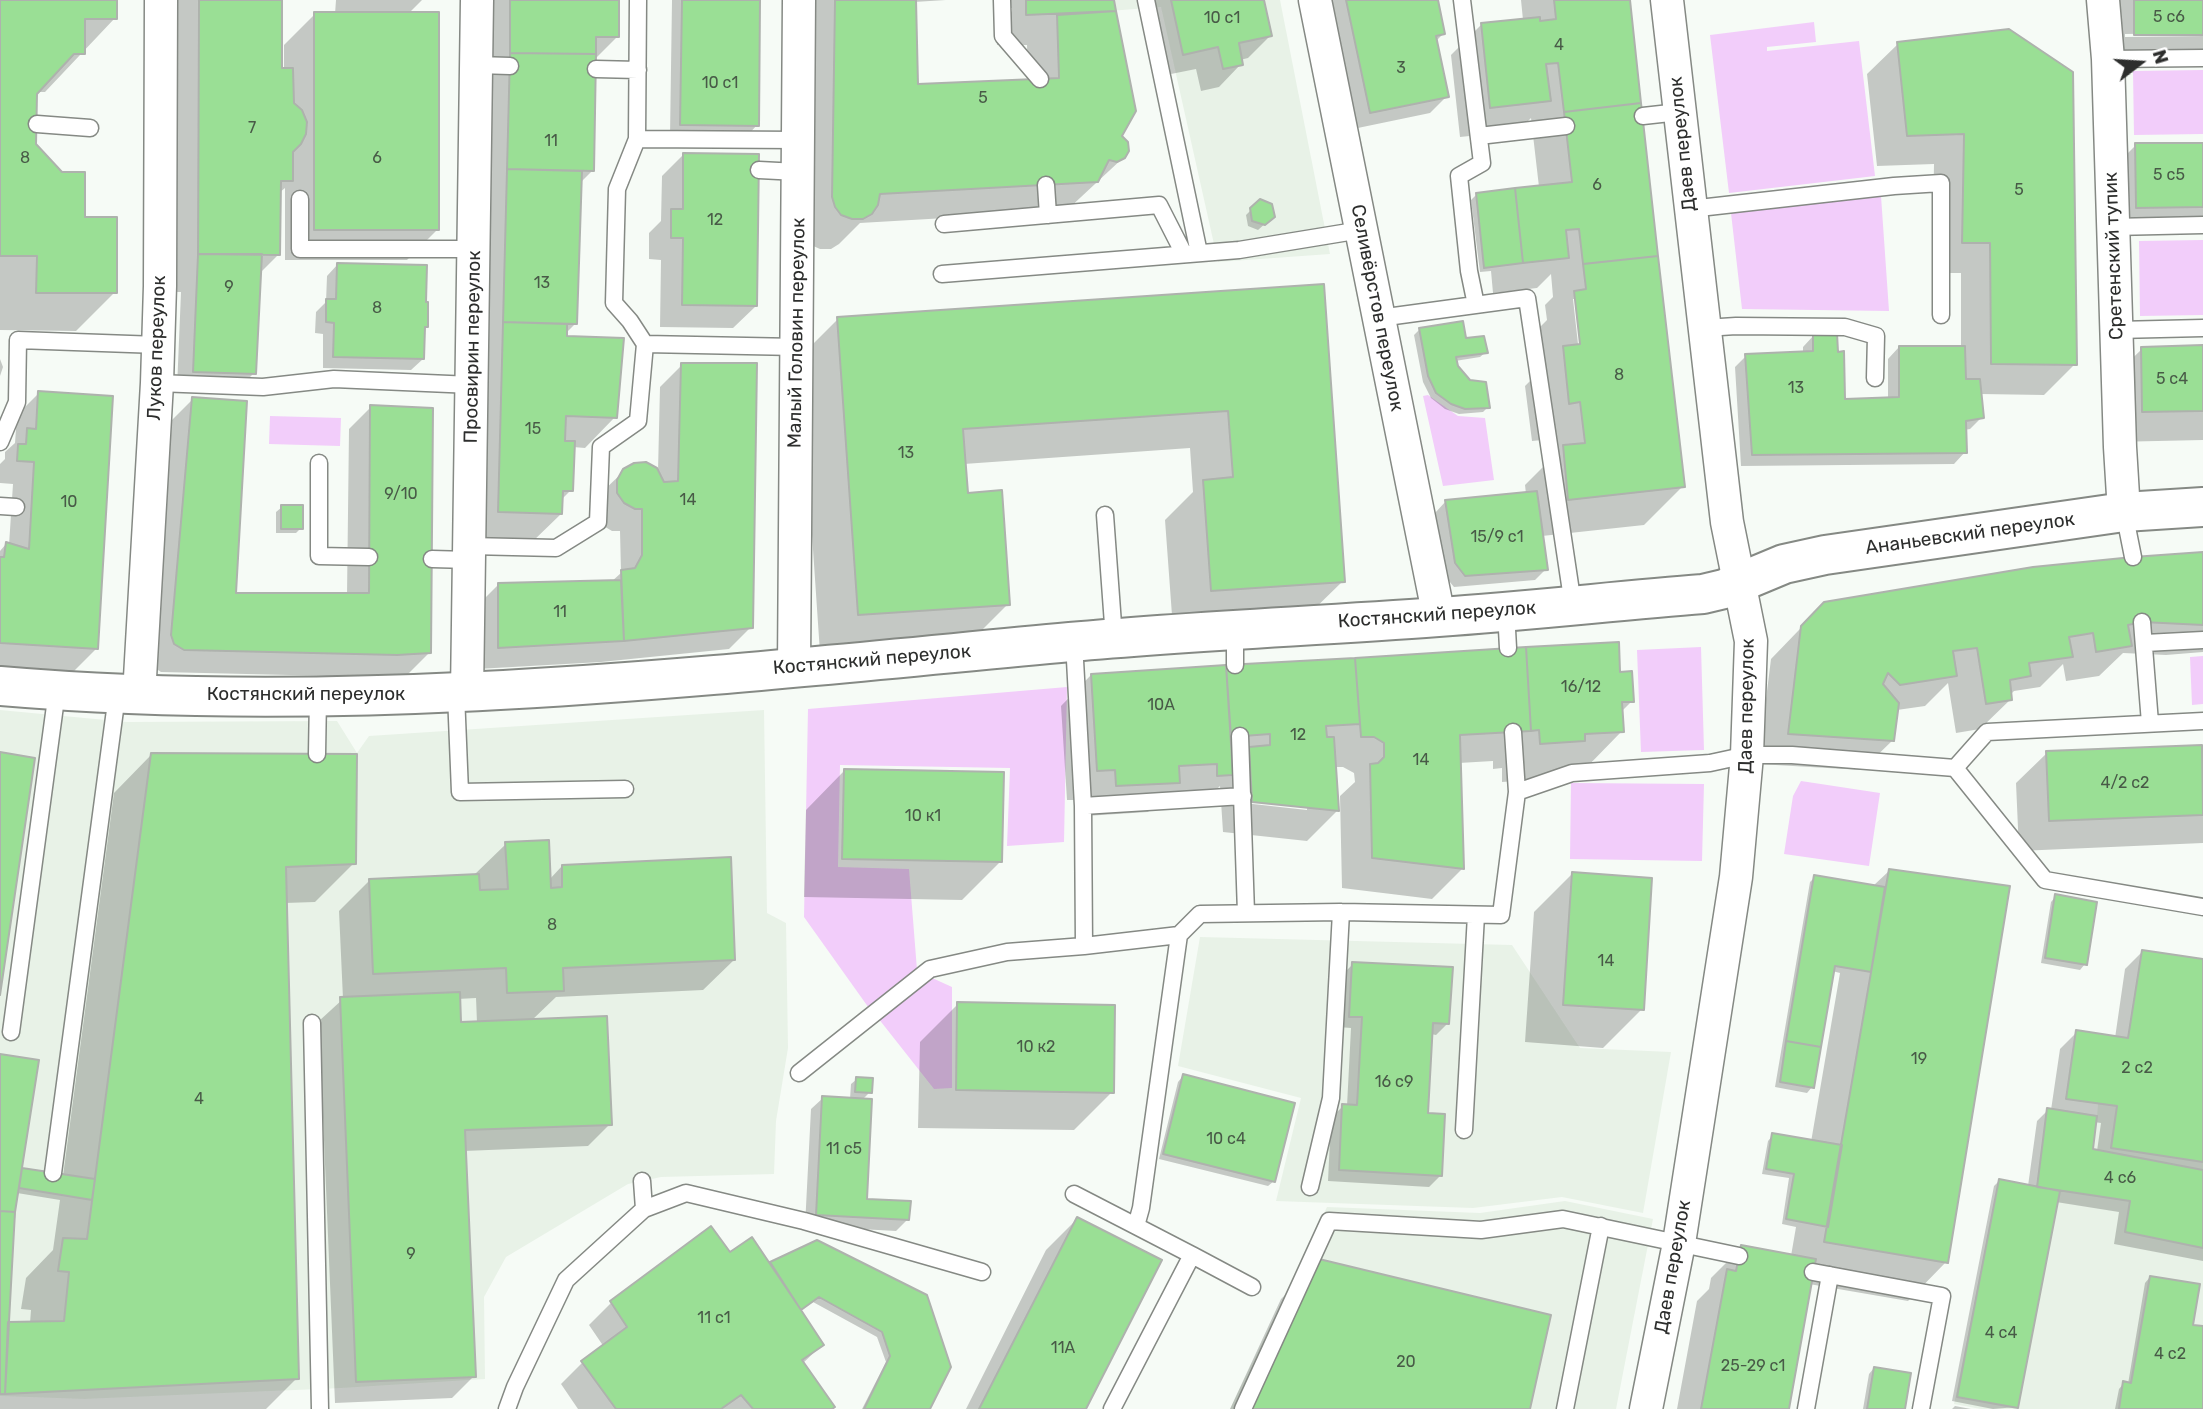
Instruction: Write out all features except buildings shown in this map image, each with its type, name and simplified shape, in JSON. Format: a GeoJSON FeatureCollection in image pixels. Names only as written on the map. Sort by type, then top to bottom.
{"type":"FeatureCollection","features":[{"type":"Feature","properties":{"kind":"street","name":"Луков переулок"},"geometry":{"type":"LineString","coordinates":[[128,695],[157,383],[160,0]]}},
{"type":"Feature","properties":{"kind":"street","name":"Просвирин переулок"},"geometry":{"type":"LineString","coordinates":[[461,694],[470,553],[477,0]]}},
{"type":"Feature","properties":{"kind":"street","name":"Малый Головин переулок"},"geometry":{"type":"LineString","coordinates":[[794,667],[799,0]]}},
{"type":"Feature","properties":{"kind":"street","name":"Селивёрстов переулок"},"geometry":{"type":"LineString","coordinates":[[1315,0],[1439,617]]}},
{"type":"Feature","properties":{"kind":"street","name":"Даев переулок"},"geometry":{"type":"LineString","coordinates":[[1646,1409],[1679,1243],[1736,877],[1747,755],[1751,641],[1727,522],[1667,0]]}},
{"type":"Feature","properties":{"kind":"street","name":"Сретенский тупик"},"geometry":{"type":"LineString","coordinates":[[2103,0],[2108,59],[2124,512]]}},
{"type":"Feature","properties":{"kind":"street","name":"Ананьевский переулок"},"geometry":{"type":"LineString","coordinates":[[1740,581],[1784,564],[1825,555],[2124,512],[2203,507]]}},
{"type":"Feature","properties":{"kind":"street","name":"Костянский переулок"},"geometry":{"type":"LineString","coordinates":[[0,686],[128,695],[317,697],[461,694],[1114,638],[1235,647],[1439,617],[1703,594],[1724,589],[1740,581]]}},
{"type":"Feature","properties":{"kind":"lane"},"geometry":{"type":"LineString","coordinates":[[432,559],[470,553],[556,548],[598,522],[601,447],[638,421],[645,344],[614,303],[617,189],[637,139],[638,0]]}},
{"type":"Feature","properties":{"kind":"lane"},"geometry":{"type":"LineString","coordinates":[[1002,0],[1003,36],[1040,79]]}},
{"type":"Feature","properties":{"kind":"lane"},"geometry":{"type":"LineString","coordinates":[[1146,0],[1191,254]]}},
{"type":"Feature","properties":{"kind":"lane"},"geometry":{"type":"LineString","coordinates":[[1462,0],[1482,163],[1459,176],[1469,271],[1476,305]]}},
{"type":"Feature","properties":{"kind":"lane"},"geometry":{"type":"LineString","coordinates":[[2108,59],[2203,58]]}},
{"type":"Feature","properties":{"kind":"lane"},"geometry":{"type":"LineString","coordinates":[[477,65],[510,66]]}},
{"type":"Feature","properties":{"kind":"lane"},"geometry":{"type":"LineString","coordinates":[[596,69],[638,71]]}},
{"type":"Feature","properties":{"kind":"lane"},"geometry":{"type":"LineString","coordinates":[[1643,116],[1679,112]]}},
{"type":"Feature","properties":{"kind":"lane"},"geometry":{"type":"LineString","coordinates":[[37,124],[90,128]]}},
{"type":"Feature","properties":{"kind":"lane"},"geometry":{"type":"LineString","coordinates":[[1479,136],[1566,126]]}},
{"type":"Feature","properties":{"kind":"lane"},"geometry":{"type":"LineString","coordinates":[[637,139],[799,140]]}},
{"type":"Feature","properties":{"kind":"lane"},"geometry":{"type":"LineString","coordinates":[[759,170],[798,172]]}},
{"type":"Feature","properties":{"kind":"lane"},"geometry":{"type":"LineString","coordinates":[[1690,209],[1941,183],[1941,315]]}},
{"type":"Feature","properties":{"kind":"lane"},"geometry":{"type":"LineString","coordinates":[[1046,184],[1048,215]]}},
{"type":"Feature","properties":{"kind":"lane"},"geometry":{"type":"LineString","coordinates":[[299,199],[300,249],[474,249]]}},
{"type":"Feature","properties":{"kind":"lane"},"geometry":{"type":"LineString","coordinates":[[944,225],[1159,205],[1191,254]]}},
{"type":"Feature","properties":{"kind":"lane"},"geometry":{"type":"LineString","coordinates":[[2113,227],[2203,225]]}},
{"type":"Feature","properties":{"kind":"lane"},"geometry":{"type":"LineString","coordinates":[[942,274],[1239,250],[1361,230]]}},
{"type":"Feature","properties":{"kind":"lane"},"geometry":{"type":"LineString","coordinates":[[1379,318],[1527,298],[1573,605]]}},
{"type":"Feature","properties":{"kind":"lane"},"geometry":{"type":"LineString","coordinates":[[1705,328],[1845,327],[1876,336],[1875,378]]}},
{"type":"Feature","properties":{"kind":"lane"},"geometry":{"type":"LineString","coordinates":[[2117,330],[2203,328]]}},
{"type":"Feature","properties":{"kind":"lane"},"geometry":{"type":"LineString","coordinates":[[1,442],[17,402],[18,340],[158,345]]}},
{"type":"Feature","properties":{"kind":"lane"},"geometry":{"type":"LineString","coordinates":[[645,344],[797,347]]}},
{"type":"Feature","properties":{"kind":"lane"},"geometry":{"type":"LineString","coordinates":[[157,383],[263,387],[334,379],[472,385]]}},
{"type":"Feature","properties":{"kind":"lane"},"geometry":{"type":"LineString","coordinates":[[319,463],[319,556],[369,557]]}},
{"type":"Feature","properties":{"kind":"lane"},"geometry":{"type":"LineString","coordinates":[[2124,512],[2133,557]]}},
{"type":"Feature","properties":{"kind":"lane"},"geometry":{"type":"LineString","coordinates":[[1105,514],[1114,638]]}},
{"type":"Feature","properties":{"kind":"lane"},"geometry":{"type":"LineString","coordinates":[[1506,611],[1508,648]]}},
{"type":"Feature","properties":{"kind":"lane"},"geometry":{"type":"LineString","coordinates":[[2142,622],[2150,723]]}},
{"type":"Feature","properties":{"kind":"lane"},"geometry":{"type":"LineString","coordinates":[[2145,643],[2203,640]]}},
{"type":"Feature","properties":{"kind":"lane"},"geometry":{"type":"LineString","coordinates":[[1074,642],[1083,806],[1084,946]]}},
{"type":"Feature","properties":{"kind":"lane"},"geometry":{"type":"LineString","coordinates":[[11,1032],[57,691]]}},
{"type":"Feature","properties":{"kind":"lane"},"geometry":{"type":"LineString","coordinates":[[461,694],[460,792],[625,789]]}},
{"type":"Feature","properties":{"kind":"lane"},"geometry":{"type":"LineString","coordinates":[[53,1173],[128,695]]}},
{"type":"Feature","properties":{"kind":"lane"},"geometry":{"type":"LineString","coordinates":[[317,697],[317,754]]}},
{"type":"Feature","properties":{"kind":"lane"},"geometry":{"type":"LineString","coordinates":[[1955,768],[1987,732],[2203,721]]}},
{"type":"Feature","properties":{"kind":"lane"},"geometry":{"type":"LineString","coordinates":[[1136,1226],[1141,1208],[1179,935],[1200,914],[1341,912],[1501,915],[1517,792],[1513,732]]}},
{"type":"Feature","properties":{"kind":"lane"},"geometry":{"type":"LineString","coordinates":[[1240,736],[1246,913]]}},
{"type":"Feature","properties":{"kind":"lane"},"geometry":{"type":"LineString","coordinates":[[1517,792],[1572,773],[1710,763],[1747,755],[1792,755],[1955,768],[2045,880],[2203,907]]}},
{"type":"Feature","properties":{"kind":"lane"},"geometry":{"type":"LineString","coordinates":[[1083,806],[1243,796]]}},
{"type":"Feature","properties":{"kind":"lane"},"geometry":{"type":"LineString","coordinates":[[1310,1187],[1331,1098],[1341,912]]}},
{"type":"Feature","properties":{"kind":"lane"},"geometry":{"type":"LineString","coordinates":[[1464,1130],[1475,915]]}},
{"type":"Feature","properties":{"kind":"lane"},"geometry":{"type":"LineString","coordinates":[[799,1073],[930,969],[1007,952],[1179,935]]}},
{"type":"Feature","properties":{"kind":"lane"},"geometry":{"type":"LineString","coordinates":[[312,1023],[320,1409]]}},
{"type":"Feature","properties":{"kind":"lane"},"geometry":{"type":"LineString","coordinates":[[642,1181],[644,1209]]}},
{"type":"Feature","properties":{"kind":"lane"},"geometry":{"type":"LineString","coordinates":[[507,1409],[566,1280],[644,1209],[685,1193],[804,1221],[982,1272]]}},
{"type":"Feature","properties":{"kind":"lane"},"geometry":{"type":"LineString","coordinates":[[1074,1194],[1252,1287]]}},
{"type":"Feature","properties":{"kind":"lane"},"geometry":{"type":"LineString","coordinates":[[1243,1409],[1329,1221],[1481,1230],[1563,1219],[1739,1256]]}},
{"type":"Feature","properties":{"kind":"lane"},"geometry":{"type":"LineString","coordinates":[[1564,1409],[1601,1226]]}},
{"type":"Feature","properties":{"kind":"lane"},"geometry":{"type":"LineString","coordinates":[[1112,1409],[1192,1255]]}},
{"type":"Feature","properties":{"kind":"lane"},"geometry":{"type":"LineString","coordinates":[[1814,1272],[1942,1296],[1921,1409]]}},
{"type":"Feature","properties":{"kind":"lane"},"geometry":{"type":"LineString","coordinates":[[1806,1409],[1830,1275]]}},
{"type":"Feature","properties":{"kind":"shaded area"},"geometry":{"type":"Polygon","coordinates":[[[1026,0],[1280,0],[1330,254],[1218,262],[1161,7],[1026,15],[1026,0]]]}},
{"type":"Feature","properties":{"kind":"shaded area"},"geometry":{"type":"Polygon","coordinates":[[[1814,22],[1816,42],[1767,47],[1767,51],[1859,41],[1875,176],[1729,193],[1710,35],[1814,22]]]}},
{"type":"Feature","properties":{"kind":"shaded area"},"geometry":{"type":"Polygon","coordinates":[[[2203,70],[2203,134],[2134,135],[2133,71],[2203,70]]]}},
{"type":"Feature","properties":{"kind":"shaded area"},"geometry":{"type":"Polygon","coordinates":[[[1881,196],[1889,311],[1742,309],[1731,213],[1881,196]]]}},
{"type":"Feature","properties":{"kind":"shaded area"},"geometry":{"type":"Polygon","coordinates":[[[2203,240],[2203,315],[2140,316],[2139,241],[2203,240]]]}},
{"type":"Feature","properties":{"kind":"shaded area"},"geometry":{"type":"Polygon","coordinates":[[[1428,395],[1458,416],[1485,418],[1494,480],[1443,486],[1423,396],[1428,395]]]}},
{"type":"Feature","properties":{"kind":"shaded area"},"geometry":{"type":"Polygon","coordinates":[[[270,416],[341,418],[340,446],[269,444],[270,416]]]}},
{"type":"Feature","properties":{"kind":"shaded area"},"geometry":{"type":"Polygon","coordinates":[[[1701,647],[1704,750],[1641,752],[1637,650],[1701,647]]]}},
{"type":"Feature","properties":{"kind":"shaded area"},"geometry":{"type":"Polygon","coordinates":[[[2203,656],[2203,704],[2192,705],[2190,657],[2203,656]]]}},
{"type":"Feature","properties":{"kind":"shaded area"},"geometry":{"type":"Polygon","coordinates":[[[1067,687],[1064,842],[1007,846],[1010,768],[840,765],[838,867],[909,869],[917,970],[871,1011],[804,917],[808,709],[1067,687]]]}},
{"type":"Feature","properties":{"kind":"shaded area"},"geometry":{"type":"Polygon","coordinates":[[[0,710],[127,722],[337,721],[357,753],[369,736],[764,710],[767,913],[786,923],[788,1048],[776,1121],[774,1174],[661,1177],[628,1184],[506,1257],[484,1297],[485,1379],[84,1399],[0,1396],[0,710]]]}},
{"type":"Feature","properties":{"kind":"shaded area"},"geometry":{"type":"Polygon","coordinates":[[[1801,781],[1880,793],[1869,866],[1784,854],[1793,796],[1801,781]]]}},
{"type":"Feature","properties":{"kind":"shaded area"},"geometry":{"type":"Polygon","coordinates":[[[1571,783],[1704,784],[1702,861],[1570,859],[1571,783]]]}},
{"type":"Feature","properties":{"kind":"shaded area"},"geometry":{"type":"Polygon","coordinates":[[[1200,937],[1512,945],[1580,1048],[1671,1052],[1643,1213],[1562,1197],[1473,1208],[1276,1201],[1301,1098],[1178,1066],[1200,937]]]}},
{"type":"Feature","properties":{"kind":"shaded area"},"geometry":{"type":"Polygon","coordinates":[[[2142,950],[2203,959],[2203,1409],[1981,1409],[1954,1404],[1999,1179],[2037,1186],[2047,1108],[2097,1116],[2098,1103],[2066,1099],[2076,1030],[2128,1038],[2142,950]]]}},
{"type":"Feature","properties":{"kind":"shaded area"},"geometry":{"type":"Polygon","coordinates":[[[930,977],[952,987],[952,1088],[934,1089],[878,1018],[930,977]]]}},
{"type":"Feature","properties":{"kind":"shaded area"},"geometry":{"type":"Polygon","coordinates":[[[1565,1201],[1653,1219],[1616,1409],[1230,1409],[1327,1207],[1480,1213],[1565,1201]]]}}]}
